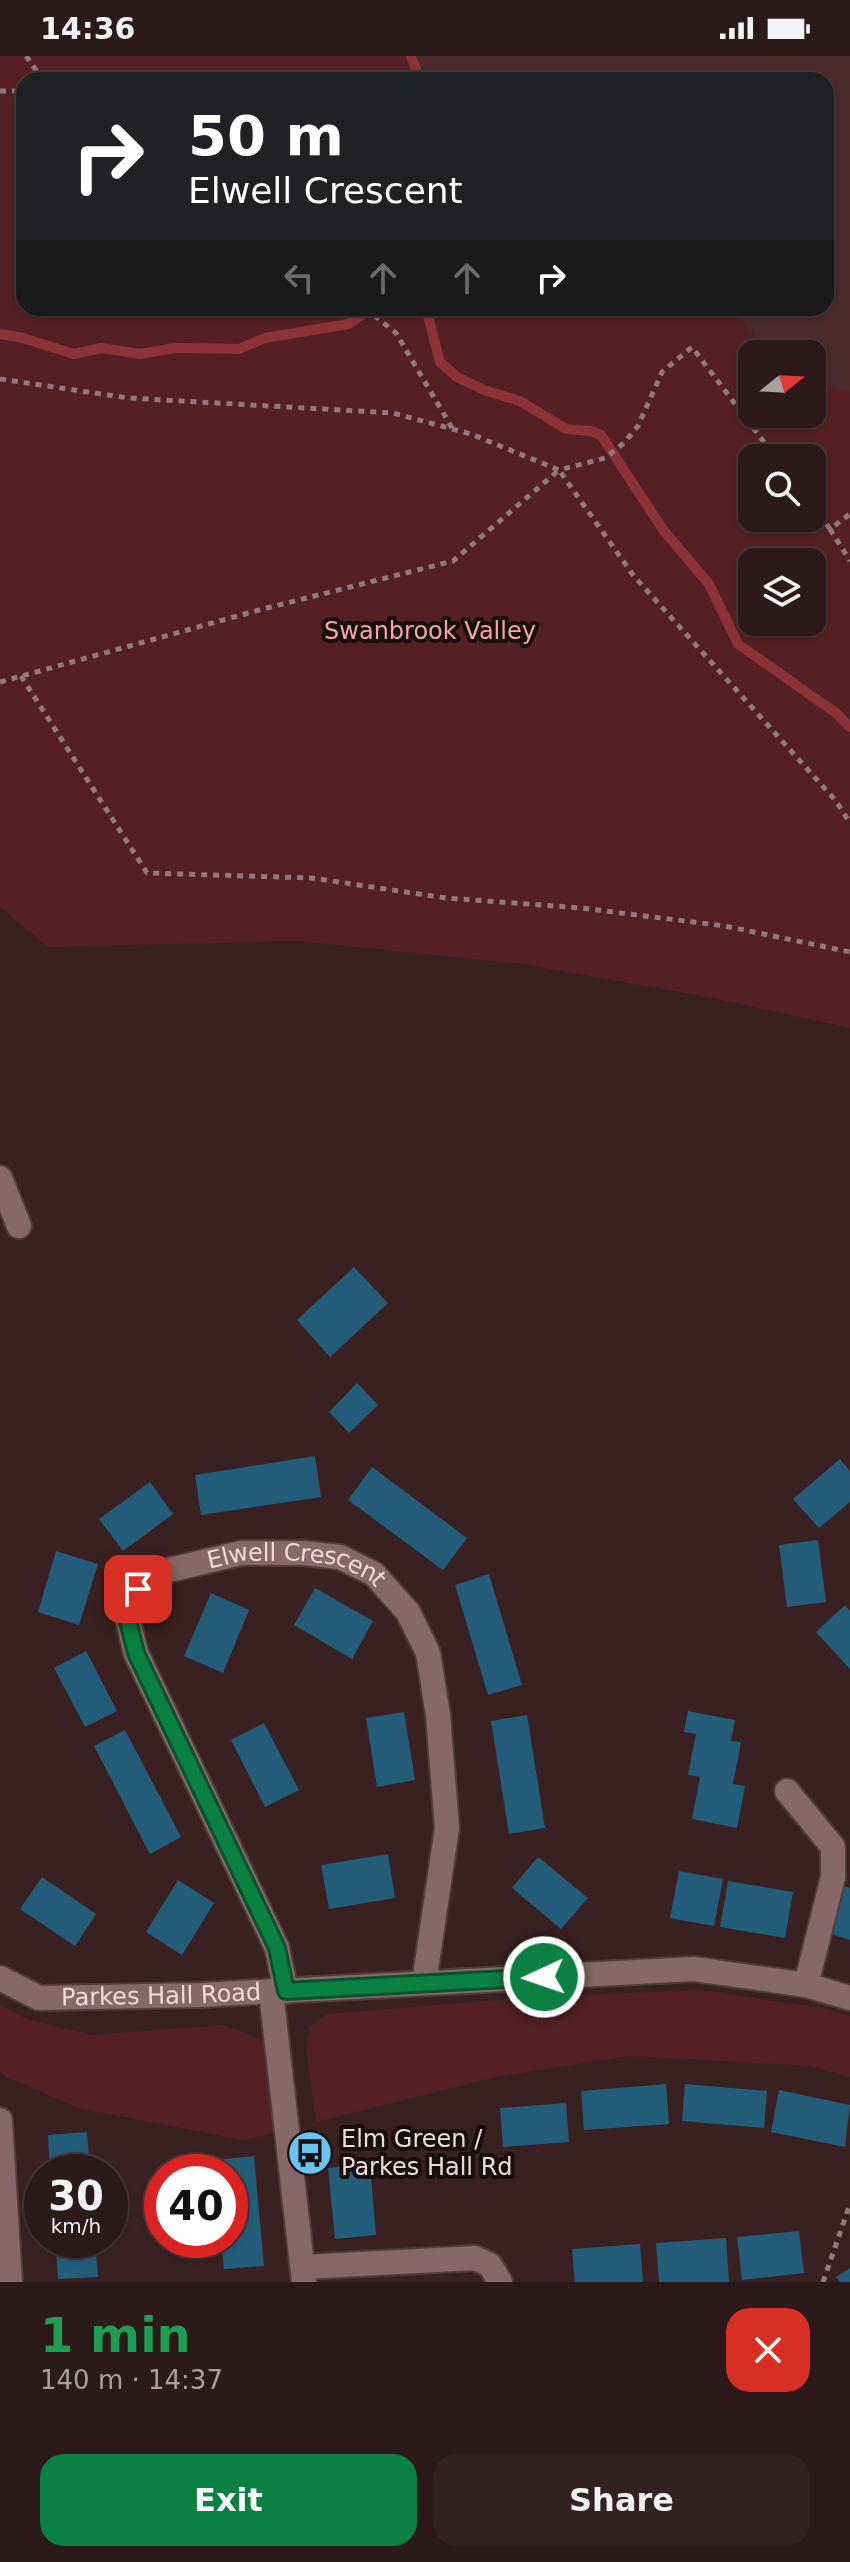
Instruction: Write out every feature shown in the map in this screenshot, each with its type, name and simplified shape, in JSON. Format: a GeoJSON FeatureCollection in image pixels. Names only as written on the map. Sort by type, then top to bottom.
{"type":"FeatureCollection","features":[{"type":"Feature","properties":{"kind":"street"},"geometry":{"type":"LineString","coordinates":[[0,1178],[19,1226]]}},
{"type":"Feature","properties":{"kind":"street","name":"Elwell Crescent"},"geometry":{"type":"LineString","coordinates":[[303,2274],[277,1948],[136,1653],[127,1617],[138,1589],[161,1572],[241,1553],[303,1553],[340,1557],[374,1574],[408,1612],[428,1653],[438,1715],[447,1828],[424,1983]]}},
{"type":"Feature","properties":{"kind":"street"},"geometry":{"type":"LineString","coordinates":[[787,1791],[833,1847],[833,1877],[806,1985]]}},
{"type":"Feature","properties":{"kind":"street","name":"Parkes Hall Road"},"geometry":{"type":"LineString","coordinates":[[0,1978],[39,1998],[279,1991],[694,1969],[806,1985],[850,1998]]}},
{"type":"Feature","properties":{"kind":"street"},"geometry":{"type":"LineString","coordinates":[[0,2120],[10,2282]]}},
{"type":"Feature","properties":{"kind":"street"},"geometry":{"type":"LineString","coordinates":[[303,2274],[475,2258],[490,2265],[500,2282]]}},
{"type":"Feature","properties":{"kind":"path"},"geometry":{"type":"LineString","coordinates":[[375,316],[396,333],[452,428]]}},
{"type":"Feature","properties":{"kind":"path"},"geometry":{"type":"LineString","coordinates":[[0,682],[453,561],[559,470],[605,458],[624,443],[638,426],[662,372],[692,347],[765,444]]}},
{"type":"Feature","properties":{"kind":"path"},"geometry":{"type":"LineString","coordinates":[[0,379],[129,398],[393,413],[452,428],[559,470],[633,575],[836,801],[850,823]]}},
{"type":"Feature","properties":{"kind":"path"},"geometry":{"type":"LineString","coordinates":[[830,529],[850,514]]}},
{"type":"Feature","properties":{"kind":"path"},"geometry":{"type":"LineString","coordinates":[[826,524],[850,561]]}},
{"type":"Feature","properties":{"kind":"path"},"geometry":{"type":"LineString","coordinates":[[21,676],[147,873],[312,878],[446,898],[582,908],[725,926],[850,952]]}},
{"type":"Feature","properties":{"kind":"path"},"geometry":{"type":"LineString","coordinates":[[823,2282],[850,2204]]}},
{"type":"Feature","properties":{"kind":"shaded area"},"geometry":{"type":"Polygon","coordinates":[[[413,56],[850,56],[850,506],[826,476],[826,444],[812,444],[812,428],[826,428],[826,340],[738,340],[738,347],[675,316],[834,316],[834,72],[421,72],[413,56]]]}},
{"type":"Feature","properties":{"kind":"green space","name":"Swanbrook Valley"},"geometry":{"type":"Polygon","coordinates":[[[0,56],[413,56],[421,72],[16,72],[16,316],[738,316],[759,340],[738,340],[738,428],[826,428],[826,387],[850,391],[850,1028],[713,998],[523,964],[298,941],[48,947],[0,907],[0,56]]]}},
{"type":"Feature","properties":{"kind":"green space"},"geometry":{"type":"Polygon","coordinates":[[[702,1990],[829,2009],[850,2016],[850,2077],[810,2066],[629,2056],[496,2077],[316,2122],[306,2049],[310,2027],[328,2014],[533,1997],[702,1990]]]}},
{"type":"Feature","properties":{"kind":"green space"},"geometry":{"type":"Polygon","coordinates":[[[0,2005],[27,2019],[92,2035],[224,2025],[262,2040],[274,2133],[243,2140],[78,2108],[5,2076],[0,2070],[0,2005]]]}},
{"type":"Feature","properties":{"kind":"building"},"geometry":{"type":"Polygon","coordinates":[[[354,1267],[388,1303],[330,1357],[297,1320],[354,1267]]]}},
{"type":"Feature","properties":{"kind":"building"},"geometry":{"type":"Polygon","coordinates":[[[357,1383],[378,1405],[349,1433],[329,1412],[357,1383]]]}},
{"type":"Feature","properties":{"kind":"building"},"geometry":{"type":"Polygon","coordinates":[[[315,1456],[321,1497],[201,1515],[195,1475],[315,1456]]]}},
{"type":"Feature","properties":{"kind":"building"},"geometry":{"type":"Polygon","coordinates":[[[840,1459],[850,1471],[850,1502],[819,1528],[793,1499],[840,1459]]]}},
{"type":"Feature","properties":{"kind":"building"},"geometry":{"type":"Polygon","coordinates":[[[372,1467],[467,1538],[443,1570],[348,1500],[372,1467]]]}},
{"type":"Feature","properties":{"kind":"building"},"geometry":{"type":"Polygon","coordinates":[[[150,1482],[173,1514],[123,1551],[99,1519],[150,1482]]]}},
{"type":"Feature","properties":{"kind":"building"},"geometry":{"type":"Polygon","coordinates":[[[818,1540],[826,1602],[787,1607],[779,1545],[818,1540]]]}},
{"type":"Feature","properties":{"kind":"building"},"geometry":{"type":"Polygon","coordinates":[[[56,1551],[98,1564],[79,1625],[38,1612],[56,1551]]]}},
{"type":"Feature","properties":{"kind":"building"},"geometry":{"type":"Polygon","coordinates":[[[489,1574],[522,1685],[488,1695],[455,1585],[489,1574]]]}},
{"type":"Feature","properties":{"kind":"building"},"geometry":{"type":"Polygon","coordinates":[[[315,1588],[373,1621],[352,1659],[294,1625],[315,1588]]]}},
{"type":"Feature","properties":{"kind":"building"},"geometry":{"type":"Polygon","coordinates":[[[211,1593],[249,1610],[223,1673],[184,1656],[211,1593]]]}},
{"type":"Feature","properties":{"kind":"building"},"geometry":{"type":"Polygon","coordinates":[[[845,1605],[850,1611],[850,1669],[816,1632],[845,1605]]]}},
{"type":"Feature","properties":{"kind":"building"},"geometry":{"type":"Polygon","coordinates":[[[86,1651],[117,1711],[85,1727],[54,1668],[86,1651]]]}},
{"type":"Feature","properties":{"kind":"building"},"geometry":{"type":"Polygon","coordinates":[[[688,1711],[735,1720],[731,1741],[741,1742],[733,1784],[745,1786],[737,1828],[692,1819],[700,1777],[688,1775],[696,1734],[684,1732],[688,1711]]]}},
{"type":"Feature","properties":{"kind":"building"},"geometry":{"type":"Polygon","coordinates":[[[404,1712],[415,1780],[377,1787],[366,1718],[404,1712]]]}},
{"type":"Feature","properties":{"kind":"building"},"geometry":{"type":"Polygon","coordinates":[[[527,1715],[545,1828],[509,1834],[491,1721],[527,1715]]]}},
{"type":"Feature","properties":{"kind":"building"},"geometry":{"type":"Polygon","coordinates":[[[264,1723],[299,1790],[265,1807],[231,1740],[264,1723]]]}},
{"type":"Feature","properties":{"kind":"building"},"geometry":{"type":"Polygon","coordinates":[[[125,1730],[181,1837],[150,1854],[94,1746],[125,1730]]]}},
{"type":"Feature","properties":{"kind":"building"},"geometry":{"type":"Polygon","coordinates":[[[388,1854],[395,1898],[329,1909],[321,1865],[388,1854]]]}},
{"type":"Feature","properties":{"kind":"building"},"geometry":{"type":"Polygon","coordinates":[[[538,1857],[588,1898],[561,1929],[512,1888],[538,1857]]]}},
{"type":"Feature","properties":{"kind":"building"},"geometry":{"type":"Polygon","coordinates":[[[679,1871],[723,1879],[714,1926],[670,1918],[679,1871]]]}},
{"type":"Feature","properties":{"kind":"building"},"geometry":{"type":"Polygon","coordinates":[[[42,1877],[96,1914],[75,1946],[20,1909],[42,1877]]]}},
{"type":"Feature","properties":{"kind":"building"},"geometry":{"type":"Polygon","coordinates":[[[178,1880],[214,1903],[182,1955],[146,1932],[178,1880]]]}},
{"type":"Feature","properties":{"kind":"building"},"geometry":{"type":"Polygon","coordinates":[[[728,1881],[793,1892],[785,1938],[720,1927],[728,1881]]]}},
{"type":"Feature","properties":{"kind":"building"},"geometry":{"type":"Polygon","coordinates":[[[842,1885],[850,1888],[850,1940],[828,1933],[842,1885]]]}},
{"type":"Feature","properties":{"kind":"building"},"geometry":{"type":"Polygon","coordinates":[[[666,2084],[669,2124],[584,2130],[581,2091],[666,2084]]]}},
{"type":"Feature","properties":{"kind":"building"},"geometry":{"type":"Polygon","coordinates":[[[685,2084],[767,2091],[764,2128],[682,2121],[685,2084]]]}},
{"type":"Feature","properties":{"kind":"building"},"geometry":{"type":"Polygon","coordinates":[[[779,2090],[850,2105],[845,2147],[771,2132],[779,2090]]]}},
{"type":"Feature","properties":{"kind":"building"},"geometry":{"type":"Polygon","coordinates":[[[566,2103],[569,2142],[503,2147],[500,2108],[566,2103]]]}},
{"type":"Feature","properties":{"kind":"building"},"geometry":{"type":"Polygon","coordinates":[[[87,2132],[89,2154],[49,2154],[48,2135],[87,2132]]]}},
{"type":"Feature","properties":{"kind":"building"},"geometry":{"type":"Polygon","coordinates":[[[254,2156],[264,2266],[224,2269],[223,2258],[248,2258],[248,2157],[254,2156]]]}},
{"type":"Feature","properties":{"kind":"building"},"geometry":{"type":"Polygon","coordinates":[[[370,2164],[376,2235],[335,2239],[328,2168],[370,2164]]]}},
{"type":"Feature","properties":{"kind":"building"},"geometry":{"type":"Polygon","coordinates":[[[799,2231],[804,2273],[742,2280],[737,2237],[799,2231]]]}},
{"type":"Feature","properties":{"kind":"building"},"geometry":{"type":"Polygon","coordinates":[[[726,2238],[729,2282],[659,2282],[656,2243],[726,2238]]]}},
{"type":"Feature","properties":{"kind":"building"},"geometry":{"type":"Polygon","coordinates":[[[640,2244],[643,2282],[575,2282],[572,2249],[640,2244]]]}},
{"type":"Feature","properties":{"kind":"building"},"geometry":{"type":"Polygon","coordinates":[[[56,2258],[96,2258],[98,2277],[58,2279],[56,2258]]]}},
{"type":"Feature","properties":{"kind":"building"},"geometry":{"type":"Polygon","coordinates":[[[850,2268],[850,2282],[840,2282],[836,2277],[850,2268]]]}},
{"type":"Feature","properties":{"kind":"waterway"},"geometry":{"type":"LineString","coordinates":[[411,56],[417,72]]}},
{"type":"Feature","properties":{"kind":"waterway"},"geometry":{"type":"LineString","coordinates":[[0,334],[74,354],[101,348],[140,354],[175,348],[239,349],[265,338],[348,324],[360,316]]}},
{"type":"Feature","properties":{"kind":"waterway"},"geometry":{"type":"LineString","coordinates":[[428,316],[440,362],[457,377],[484,390],[520,401],[566,429],[601,435],[664,531],[709,584],[738,644],[836,713],[850,727]]}},
{"type":"Feature","properties":{"kind":"place","name":"Elm Green / Parkes Hall Rd"},"geometry":{"type":"Point","coordinates":[310,2153]}},
{"type":"Feature","properties":{"kind":"route"},"geometry":{"type":"LineString","coordinates":[[138,1589],[127,1617],[136,1653],[277,1948],[286,1991],[544,1977]]}}]}
